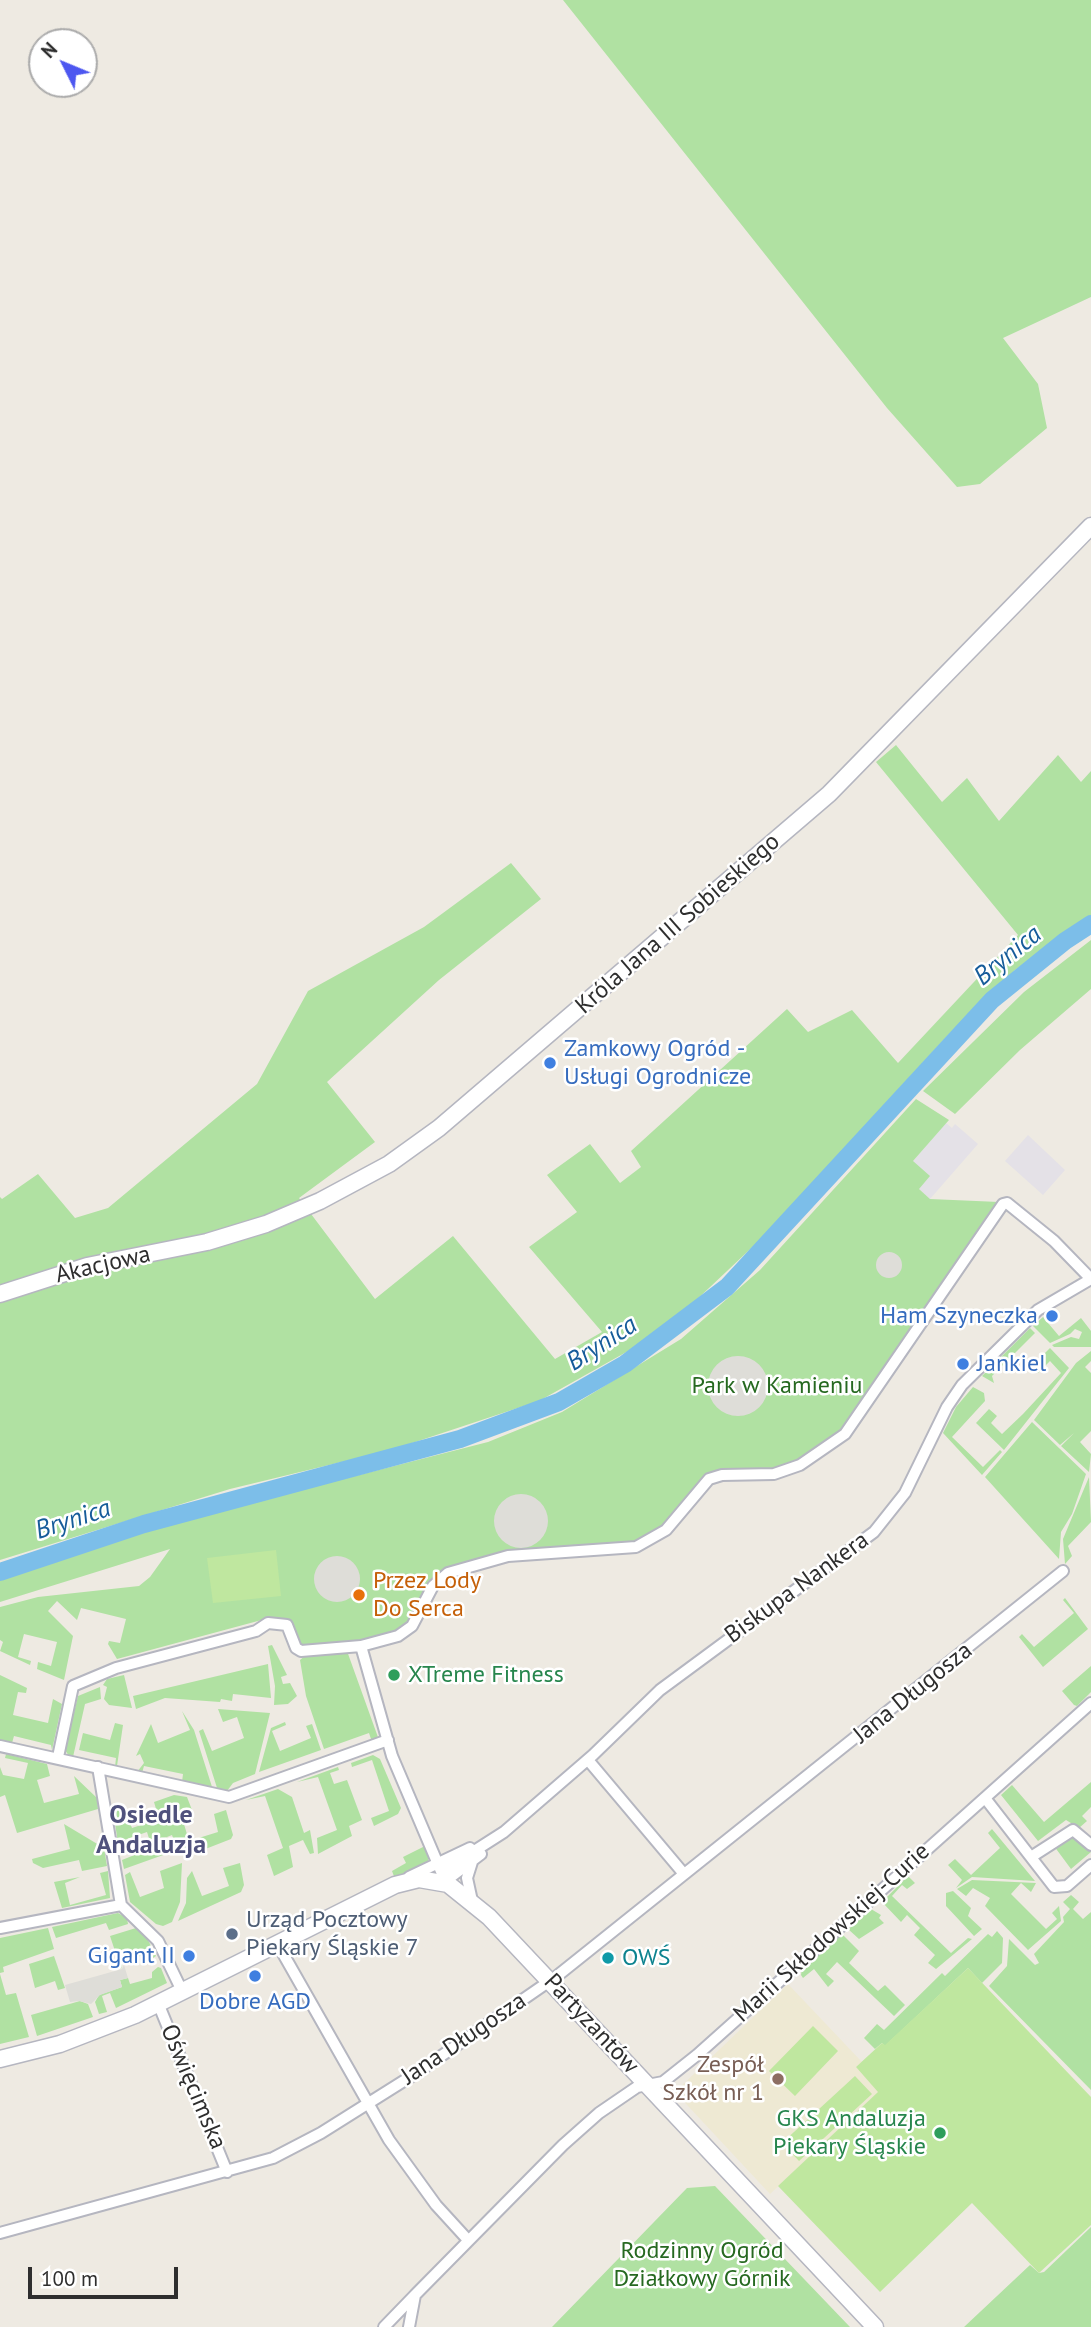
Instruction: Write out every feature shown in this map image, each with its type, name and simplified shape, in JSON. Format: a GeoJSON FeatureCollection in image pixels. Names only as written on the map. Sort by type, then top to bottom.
{"type":"FeatureCollection","features":[{"type":"Feature","properties":{"kind":"street","name":"Króla Jana III Sobieskiego"},"geometry":{"type":"LineString","coordinates":[[207,1242],[266,1224],[331,1196],[389,1164],[439,1128],[844,780],[1091,526]]}},
{"type":"Feature","properties":{"kind":"street"},"geometry":{"type":"LineString","coordinates":[[58,1757],[73,1686],[116,1668],[256,1631],[268,1623],[287,1625],[296,1647],[301,1651],[361,1646],[406,1632],[433,1586],[448,1573],[508,1556],[623,1550],[636,1546],[666,1530],[709,1479],[722,1475],[779,1474],[832,1444],[852,1424],[1003,1204],[1007,1203],[1054,1241],[1091,1279]]}},
{"type":"Feature","properties":{"kind":"street","name":"Akacjowa"},"geometry":{"type":"LineString","coordinates":[[0,1294],[87,1266],[207,1242]]}},
{"type":"Feature","properties":{"kind":"street","name":"Biskupa Nankera"},"geometry":{"type":"LineString","coordinates":[[442,1872],[492,1840],[588,1760],[660,1690],[717,1646],[849,1553],[881,1526],[905,1493],[947,1407],[962,1385],[1038,1310],[1091,1279]]}},
{"type":"Feature","properties":{"kind":"street","name":"Jana Długosza"},"geometry":{"type":"LineString","coordinates":[[0,2233],[227,2172],[286,2152],[367,2104],[443,2056],[550,1981],[1063,1571]]}},
{"type":"Feature","properties":{"kind":"street"},"geometry":{"type":"LineString","coordinates":[[361,1646],[392,1756],[442,1872]]}},
{"type":"Feature","properties":{"kind":"street","name":"Marii Skłodowskiej-Curie"},"geometry":{"type":"LineString","coordinates":[[384,2327],[468,2240],[599,2113],[637,2087],[663,2081],[697,2055],[1091,1703]]}},
{"type":"Feature","properties":{"kind":"street"},"geometry":{"type":"LineString","coordinates":[[0,1746],[229,1797],[388,1740]]}},
{"type":"Feature","properties":{"kind":"street"},"geometry":{"type":"LineString","coordinates":[[588,1760],[684,1874]]}},
{"type":"Feature","properties":{"kind":"street"},"geometry":{"type":"LineString","coordinates":[[98,1767],[121,1905],[159,1941],[182,1991]]}},
{"type":"Feature","properties":{"kind":"street"},"geometry":{"type":"LineString","coordinates":[[985,1798],[1050,1883],[1060,1889],[1091,1865]]}},
{"type":"Feature","properties":{"kind":"street"},"geometry":{"type":"LineString","coordinates":[[1031,1857],[1073,1830],[1091,1845]]}},
{"type":"Feature","properties":{"kind":"street","name":"Biskupa Nankera"},"geometry":{"type":"LineString","coordinates":[[442,1872],[472,1862],[492,1840]]}},
{"type":"Feature","properties":{"kind":"street"},"geometry":{"type":"LineString","coordinates":[[472,1862],[467,1878],[472,1900]]}},
{"type":"Feature","properties":{"kind":"street","name":"Oświęcimska"},"geometry":{"type":"LineString","coordinates":[[0,2059],[60,2044],[158,2003],[395,1885],[442,1872]]}},
{"type":"Feature","properties":{"kind":"street","name":"Partyzantów"},"geometry":{"type":"LineString","coordinates":[[442,1872],[550,1981],[875,2327]]}},
{"type":"Feature","properties":{"kind":"street"},"geometry":{"type":"LineString","coordinates":[[0,1928],[121,1905]]}},
{"type":"Feature","properties":{"kind":"street"},"geometry":{"type":"LineString","coordinates":[[277,1943],[367,2104],[416,2179],[468,2240]]}},
{"type":"Feature","properties":{"kind":"street","name":"Oświęcimska"},"geometry":{"type":"LineString","coordinates":[[158,2003],[227,2172]]}},
{"type":"Feature","properties":{"kind":"street"},"geometry":{"type":"LineString","coordinates":[[409,2327],[415,2295]]}},
{"type":"Feature","properties":{"kind":"shaded area"},"geometry":{"type":"Polygon","coordinates":[[[946,1123],[952,1128],[955,1124],[978,1144],[930,1199],[919,1189],[913,1161],[946,1123]]]}},
{"type":"Feature","properties":{"kind":"shaded area"},"geometry":{"type":"Polygon","coordinates":[[[1028,1135],[1065,1170],[1043,1195],[1005,1161],[1028,1135]]]}},
{"type":"Feature","properties":{"kind":"shaded area"},"geometry":{"type":"Polygon","coordinates":[[[889,1252],[898,1256],[902,1265],[898,1274],[889,1278],[880,1274],[876,1265],[880,1256],[889,1252]]]}},
{"type":"Feature","properties":{"kind":"shaded area"},"geometry":{"type":"Polygon","coordinates":[[[732,1356],[744,1356],[763,1369],[768,1386],[766,1398],[755,1411],[744,1416],[732,1416],[713,1403],[708,1392],[708,1380],[721,1361],[732,1356]]]}},
{"type":"Feature","properties":{"kind":"shaded area"},"geometry":{"type":"Polygon","coordinates":[[[521,1494],[540,1502],[548,1521],[540,1540],[521,1548],[502,1540],[494,1521],[502,1502],[521,1494]]]}},
{"type":"Feature","properties":{"kind":"shaded area"},"geometry":{"type":"Polygon","coordinates":[[[337,1556],[353,1563],[360,1579],[353,1595],[337,1602],[321,1595],[314,1579],[321,1563],[337,1556]]]}},
{"type":"Feature","properties":{"kind":"shaded area"},"geometry":{"type":"Polygon","coordinates":[[[124,1965],[128,1978],[120,1980],[122,1987],[100,1995],[91,2004],[70,2002],[65,1985],[122,1969],[124,1965]]]}},
{"type":"Feature","properties":{"kind":"shaded area","name":"Zespół Szkół nr 1"},"geometry":{"type":"Polygon","coordinates":[[[788,1984],[862,2062],[856,2067],[879,2092],[770,2194],[675,2092],[788,1984]]]}},
{"type":"Feature","properties":{"kind":"green space"},"geometry":{"type":"Polygon","coordinates":[[[563,0],[1091,0],[1091,297],[1003,338],[1038,384],[1047,428],[980,484],[957,487],[887,408],[563,0]]]}},
{"type":"Feature","properties":{"kind":"green space"},"geometry":{"type":"Polygon","coordinates":[[[896,745],[942,802],[967,778],[999,821],[1058,755],[1081,782],[1091,771],[1091,917],[1015,970],[949,1034],[762,1238],[691,1305],[630,1350],[539,1401],[391,1450],[230,1489],[0,1560],[0,1197],[2,1199],[38,1174],[75,1218],[108,1208],[257,1084],[308,991],[424,927],[511,863],[541,899],[439,980],[327,1082],[375,1142],[299,1198],[375,1299],[453,1236],[555,1359],[602,1332],[529,1247],[577,1212],[547,1175],[590,1144],[620,1183],[641,1167],[631,1151],[787,1009],[808,1032],[852,1010],[898,1063],[1018,935],[876,762],[896,745]]]}},
{"type":"Feature","properties":{"kind":"green space"},"geometry":{"type":"Polygon","coordinates":[[[1091,940],[1091,989],[1020,1050],[955,1114],[923,1091],[1024,992],[1091,940]]]}},
{"type":"Feature","properties":{"kind":"green space","name":"Park w Kamieniu"},"geometry":{"type":"Polygon","coordinates":[[[916,1099],[949,1120],[913,1161],[930,1176],[919,1189],[930,1199],[999,1202],[844,1430],[790,1467],[702,1480],[667,1524],[642,1541],[452,1568],[405,1629],[354,1643],[301,1645],[291,1623],[279,1618],[269,1618],[117,1659],[108,1644],[109,1641],[120,1643],[126,1619],[81,1608],[77,1620],[57,1601],[48,1611],[73,1636],[64,1680],[37,1669],[38,1662],[51,1666],[57,1642],[24,1634],[18,1657],[31,1661],[30,1665],[0,1651],[3,1642],[0,1640],[0,1607],[38,1597],[139,1586],[150,1577],[170,1549],[0,1602],[0,1579],[175,1522],[488,1442],[562,1412],[681,1339],[760,1270],[916,1099]]]}},
{"type":"Feature","properties":{"kind":"green space"},"geometry":{"type":"Polygon","coordinates":[[[1043,1317],[1059,1336],[1081,1318],[1091,1331],[1091,1347],[1054,1347],[1052,1345],[1071,1337],[1079,1339],[1082,1332],[1075,1329],[1050,1343],[1033,1326],[1043,1317]]]}},
{"type":"Feature","properties":{"kind":"green space"},"geometry":{"type":"Polygon","coordinates":[[[1030,1328],[1035,1333],[992,1376],[994,1383],[982,1376],[1030,1328]]]}},
{"type":"Feature","properties":{"kind":"green space"},"geometry":{"type":"Polygon","coordinates":[[[1050,1348],[1069,1368],[1004,1450],[976,1423],[989,1409],[997,1416],[991,1423],[1002,1434],[1023,1414],[1061,1373],[1050,1361],[1038,1373],[1032,1366],[1050,1348]]]}},
{"type":"Feature","properties":{"kind":"green space"},"geometry":{"type":"Polygon","coordinates":[[[1091,1351],[1091,1361],[1085,1367],[1091,1373],[1091,1431],[1080,1442],[1091,1454],[1089,1472],[1061,1446],[1074,1433],[1060,1445],[1034,1420],[1076,1363],[1091,1351]]]}},
{"type":"Feature","properties":{"kind":"green space"},"geometry":{"type":"Polygon","coordinates":[[[973,1387],[984,1393],[985,1401],[952,1437],[983,1467],[1000,1450],[1002,1452],[982,1475],[943,1433],[956,1407],[973,1387]]]}},
{"type":"Feature","properties":{"kind":"green space"},"geometry":{"type":"Polygon","coordinates":[[[1032,1422],[1086,1474],[1072,1514],[1061,1532],[1059,1559],[985,1477],[1032,1422]]]}},
{"type":"Feature","properties":{"kind":"green space"},"geometry":{"type":"Polygon","coordinates":[[[1089,1477],[1091,1522],[1068,1546],[1072,1556],[1065,1564],[1063,1539],[1089,1477]]]}},
{"type":"Feature","properties":{"kind":"green space"},"geometry":{"type":"Polygon","coordinates":[[[276,1550],[281,1596],[213,1603],[207,1558],[276,1550]]]}},
{"type":"Feature","properties":{"kind":"green space"},"geometry":{"type":"Polygon","coordinates":[[[1065,1598],[1088,1629],[1043,1667],[1019,1637],[1022,1634],[1034,1647],[1074,1613],[1063,1600],[1065,1598]]]}},
{"type":"Feature","properties":{"kind":"green space"},"geometry":{"type":"Polygon","coordinates":[[[272,1645],[287,1675],[281,1677],[283,1684],[290,1683],[297,1696],[288,1704],[274,1705],[275,1686],[268,1646],[272,1645]]]}},
{"type":"Feature","properties":{"kind":"green space"},"geometry":{"type":"Polygon","coordinates":[[[347,1651],[379,1740],[372,1742],[369,1733],[324,1749],[306,1696],[300,1660],[306,1655],[347,1651]]]}},
{"type":"Feature","properties":{"kind":"green space"},"geometry":{"type":"Polygon","coordinates":[[[268,1664],[271,1698],[233,1694],[232,1701],[221,1699],[220,1702],[165,1698],[136,1709],[133,1696],[268,1664]]]}},
{"type":"Feature","properties":{"kind":"green space"},"geometry":{"type":"Polygon","coordinates":[[[1091,1666],[1091,1692],[1077,1706],[1074,1705],[1062,1691],[1091,1666]]]}},
{"type":"Feature","properties":{"kind":"green space"},"geometry":{"type":"Polygon","coordinates":[[[0,1675],[27,1688],[26,1693],[18,1692],[13,1715],[48,1723],[53,1699],[62,1704],[52,1750],[51,1745],[14,1736],[12,1743],[0,1740],[0,1675]]]}},
{"type":"Feature","properties":{"kind":"green space"},"geometry":{"type":"Polygon","coordinates":[[[124,1675],[132,1708],[109,1705],[104,1699],[107,1687],[103,1685],[107,1679],[124,1675]]]}},
{"type":"Feature","properties":{"kind":"green space"},"geometry":{"type":"Polygon","coordinates":[[[100,1687],[101,1699],[85,1704],[73,1757],[69,1756],[65,1750],[78,1696],[100,1687]]]}},
{"type":"Feature","properties":{"kind":"green space"},"geometry":{"type":"Polygon","coordinates":[[[218,1709],[270,1713],[255,1774],[233,1783],[227,1791],[218,1791],[199,1731],[203,1729],[212,1751],[244,1738],[237,1717],[223,1722],[218,1709]]]}},
{"type":"Feature","properties":{"kind":"green space"},"geometry":{"type":"Polygon","coordinates":[[[182,1711],[194,1730],[213,1790],[182,1782],[183,1774],[144,1766],[142,1773],[137,1772],[144,1763],[140,1754],[136,1756],[151,1724],[158,1743],[190,1730],[182,1711]]]}},
{"type":"Feature","properties":{"kind":"green space"},"geometry":{"type":"Polygon","coordinates":[[[285,1722],[286,1725],[272,1731],[280,1751],[311,1738],[306,1726],[312,1724],[321,1750],[259,1772],[271,1728],[285,1722]]]}},
{"type":"Feature","properties":{"kind":"green space"},"geometry":{"type":"Polygon","coordinates":[[[115,1723],[123,1725],[117,1766],[115,1767],[116,1758],[79,1750],[83,1733],[110,1740],[115,1723]]]}},
{"type":"Feature","properties":{"kind":"green space"},"geometry":{"type":"Polygon","coordinates":[[[6,1754],[47,1764],[50,1776],[37,1780],[44,1803],[79,1794],[74,1776],[97,1798],[98,1809],[17,1833],[5,1795],[0,1797],[0,1767],[3,1775],[24,1779],[28,1763],[5,1758],[6,1754]]]}},
{"type":"Feature","properties":{"kind":"green space"},"geometry":{"type":"Polygon","coordinates":[[[373,1755],[380,1759],[401,1808],[398,1814],[374,1826],[371,1818],[389,1811],[372,1760],[352,1767],[351,1763],[373,1755]]]}},
{"type":"Feature","properties":{"kind":"green space"},"geometry":{"type":"Polygon","coordinates":[[[338,1767],[339,1770],[330,1773],[334,1784],[347,1780],[362,1820],[349,1826],[352,1836],[318,1854],[317,1838],[337,1830],[318,1777],[297,1782],[338,1767]]]}},
{"type":"Feature","properties":{"kind":"green space"},"geometry":{"type":"Polygon","coordinates":[[[1091,1782],[1091,1807],[1082,1816],[1087,1821],[1079,1828],[1066,1820],[1038,1841],[1001,1795],[1012,1785],[1044,1822],[1091,1782]]]}},
{"type":"Feature","properties":{"kind":"green space"},"geometry":{"type":"Polygon","coordinates":[[[278,1789],[292,1797],[304,1833],[310,1830],[314,1853],[310,1854],[303,1840],[289,1846],[293,1867],[274,1876],[267,1855],[283,1848],[265,1796],[246,1800],[278,1789]]]}},
{"type":"Feature","properties":{"kind":"green space"},"geometry":{"type":"Polygon","coordinates":[[[174,1795],[187,1797],[192,1810],[181,1814],[189,1841],[218,1832],[214,1814],[226,1810],[233,1835],[231,1839],[190,1855],[181,1844],[176,1846],[172,1835],[162,1839],[166,1854],[124,1869],[122,1860],[152,1848],[147,1832],[118,1842],[112,1806],[122,1803],[132,1828],[159,1819],[154,1802],[174,1795]]]}},
{"type":"Feature","properties":{"kind":"green space"},"geometry":{"type":"Polygon","coordinates":[[[64,1824],[104,1848],[107,1866],[82,1871],[79,1860],[43,1868],[33,1863],[32,1859],[70,1849],[64,1824]]]}},
{"type":"Feature","properties":{"kind":"green space"},"geometry":{"type":"Polygon","coordinates":[[[992,1829],[1035,1881],[972,1877],[956,1888],[962,1880],[948,1865],[955,1859],[971,1875],[1000,1848],[988,1833],[992,1829]]]}},
{"type":"Feature","properties":{"kind":"green space"},"geometry":{"type":"Polygon","coordinates":[[[1066,1837],[1078,1838],[1091,1852],[1071,1869],[1054,1846],[1066,1837]]]}},
{"type":"Feature","properties":{"kind":"green space"},"geometry":{"type":"Polygon","coordinates":[[[425,1846],[428,1862],[395,1879],[392,1871],[406,1863],[403,1857],[425,1846]]]}},
{"type":"Feature","properties":{"kind":"green space"},"geometry":{"type":"Polygon","coordinates":[[[182,1863],[180,1902],[172,1922],[163,1926],[156,1924],[130,1902],[125,1875],[130,1872],[140,1897],[164,1888],[160,1871],[182,1863]]]}},
{"type":"Feature","properties":{"kind":"green space"},"geometry":{"type":"Polygon","coordinates":[[[240,1863],[244,1885],[241,1892],[178,1921],[186,1903],[187,1878],[192,1871],[202,1896],[229,1886],[223,1868],[240,1863]]]}},
{"type":"Feature","properties":{"kind":"green space"},"geometry":{"type":"Polygon","coordinates":[[[108,1871],[110,1898],[62,1908],[54,1882],[80,1877],[65,1883],[70,1905],[106,1895],[100,1873],[108,1871]]]}},
{"type":"Feature","properties":{"kind":"green space"},"geometry":{"type":"Polygon","coordinates":[[[908,1876],[915,1883],[907,1889],[902,1885],[892,1896],[951,1953],[968,1938],[972,1939],[936,1969],[928,1963],[935,1955],[914,1935],[920,1928],[907,1915],[901,1922],[882,1902],[908,1876]]]}},
{"type":"Feature","properties":{"kind":"green space"},"geometry":{"type":"Polygon","coordinates":[[[972,1880],[1036,1883],[1031,1892],[1021,1883],[1011,1894],[1046,1929],[1057,1919],[1052,1913],[1059,1906],[1061,1921],[1028,1950],[985,1906],[990,1898],[973,1888],[966,1896],[957,1889],[972,1880]]]}},
{"type":"Feature","properties":{"kind":"green space"},"geometry":{"type":"Polygon","coordinates":[[[953,1891],[971,1908],[968,1916],[982,1929],[974,1936],[946,1906],[946,1893],[953,1891]]]}},
{"type":"Feature","properties":{"kind":"green space"},"geometry":{"type":"Polygon","coordinates":[[[1071,1895],[1079,1902],[1073,1909],[1083,1919],[1091,1912],[1091,2090],[989,1986],[1007,1966],[1009,1939],[1035,1965],[1039,1963],[1034,1954],[1064,1922],[1063,1917],[1070,1909],[1063,1902],[1071,1895]]]}},
{"type":"Feature","properties":{"kind":"green space"},"geometry":{"type":"Polygon","coordinates":[[[871,1909],[881,1915],[879,1918],[884,1923],[859,1939],[848,1929],[871,1909]]]}},
{"type":"Feature","properties":{"kind":"green space"},"geometry":{"type":"Polygon","coordinates":[[[118,1913],[127,1918],[128,1924],[109,1930],[106,1923],[56,1938],[52,1927],[118,1913]]]}},
{"type":"Feature","properties":{"kind":"green space"},"geometry":{"type":"Polygon","coordinates":[[[48,1928],[54,1949],[3,1967],[4,1972],[0,1973],[0,1938],[48,1928]]]}},
{"type":"Feature","properties":{"kind":"green space"},"geometry":{"type":"Polygon","coordinates":[[[136,1928],[147,1938],[156,1956],[150,1960],[144,1955],[123,1961],[121,1969],[110,1936],[136,1928]]]}},
{"type":"Feature","properties":{"kind":"green space"},"geometry":{"type":"Polygon","coordinates":[[[997,1931],[1003,1938],[1002,1963],[982,1983],[968,1968],[885,2046],[882,2043],[875,2049],[864,2038],[877,2024],[884,2030],[942,1973],[945,1976],[988,1934],[992,1937],[997,1931]]]}},
{"type":"Feature","properties":{"kind":"green space"},"geometry":{"type":"Polygon","coordinates":[[[842,1934],[859,1951],[849,1963],[878,1991],[885,1985],[905,2005],[894,2016],[837,1962],[826,1974],[834,1981],[828,1987],[814,1969],[803,1978],[801,1975],[802,1969],[842,1934]]]}},
{"type":"Feature","properties":{"kind":"green space"},"geometry":{"type":"Polygon","coordinates":[[[54,1956],[65,1988],[58,1990],[55,1981],[35,1988],[29,1964],[54,1956]]]}},
{"type":"Feature","properties":{"kind":"green space"},"geometry":{"type":"Polygon","coordinates":[[[158,1967],[161,1968],[167,1983],[116,2008],[110,1993],[102,1996],[107,2012],[99,2014],[95,2002],[99,1995],[122,1987],[120,1980],[128,1978],[130,1984],[152,1978],[152,1972],[158,1967]]]}},
{"type":"Feature","properties":{"kind":"green space"},"geometry":{"type":"Polygon","coordinates":[[[968,1968],[1091,2097],[1091,2225],[1039,2273],[972,2203],[880,2292],[778,2186],[878,2092],[856,2067],[882,2043],[885,2045],[968,1968]]]}},
{"type":"Feature","properties":{"kind":"green space"},"geometry":{"type":"Polygon","coordinates":[[[0,1974],[6,1995],[16,1993],[29,2037],[0,2044],[0,1974]]]}},
{"type":"Feature","properties":{"kind":"green space"},"geometry":{"type":"Polygon","coordinates":[[[80,2001],[88,2004],[93,2017],[37,2036],[31,2015],[80,2001]]]}},
{"type":"Feature","properties":{"kind":"green space"},"geometry":{"type":"Polygon","coordinates":[[[813,2026],[838,2051],[795,2096],[769,2071],[813,2026]]]}},
{"type":"Feature","properties":{"kind":"green space"},"geometry":{"type":"Polygon","coordinates":[[[855,2076],[872,2094],[799,2161],[782,2143],[855,2076]]]}},
{"type":"Feature","properties":{"kind":"green space","name":"Rodzinny Ogród Działkowy Górnik"},"geometry":{"type":"Polygon","coordinates":[[[715,2186],[850,2327],[552,2327],[687,2188],[715,2186]]]}},
{"type":"Feature","properties":{"kind":"green space"},"geometry":{"type":"Polygon","coordinates":[[[1091,2227],[1091,2327],[964,2327],[1030,2265],[1039,2273],[1044,2272],[1091,2227]]]}},
{"type":"Feature","properties":{"kind":"waterway","name":"Brynica"},"geometry":{"type":"LineString","coordinates":[[0,1572],[144,1524],[460,1439],[559,1402],[625,1364],[727,1287],[992,1000],[1065,941],[1091,924]]}},
{"type":"Feature","properties":{"kind":"place","name":"Zamkowy Ogród - Usługi Ogrodnicze"},"geometry":{"type":"Point","coordinates":[550,1063]}},
{"type":"Feature","properties":{"kind":"place","name":"Ham Szyneczka"},"geometry":{"type":"Point","coordinates":[1052,1316]}},
{"type":"Feature","properties":{"kind":"place","name":"Jankiel"},"geometry":{"type":"Point","coordinates":[963,1364]}},
{"type":"Feature","properties":{"kind":"place","name":"Przez Lody Do Serca"},"geometry":{"type":"Point","coordinates":[359,1595]}},
{"type":"Feature","properties":{"kind":"place","name":"XTreme Fitness"},"geometry":{"type":"Point","coordinates":[394,1675]}},
{"type":"Feature","properties":{"kind":"place","name":"Urząd Pocztowy Piekary Śląskie 7"},"geometry":{"type":"Point","coordinates":[232,1934]}},
{"type":"Feature","properties":{"kind":"place","name":"Gigant II"},"geometry":{"type":"Point","coordinates":[189,1956]}},
{"type":"Feature","properties":{"kind":"place","name":"OWŚ"},"geometry":{"type":"Point","coordinates":[608,1958]}},
{"type":"Feature","properties":{"kind":"place","name":"Dobre AGD"},"geometry":{"type":"Point","coordinates":[255,1976]}},
{"type":"Feature","properties":{"kind":"place","name":"Zespół Szkół nr 1"},"geometry":{"type":"Point","coordinates":[778,2079]}},
{"type":"Feature","properties":{"kind":"place","name":"GKS Andaluzja Piekary Śląskie"},"geometry":{"type":"Point","coordinates":[940,2133]}},
{"type":"Feature","properties":{"kind":"district","name":"Osiedle Andaluzja"},"geometry":{"type":"Point","coordinates":[151,1831]}}]}
